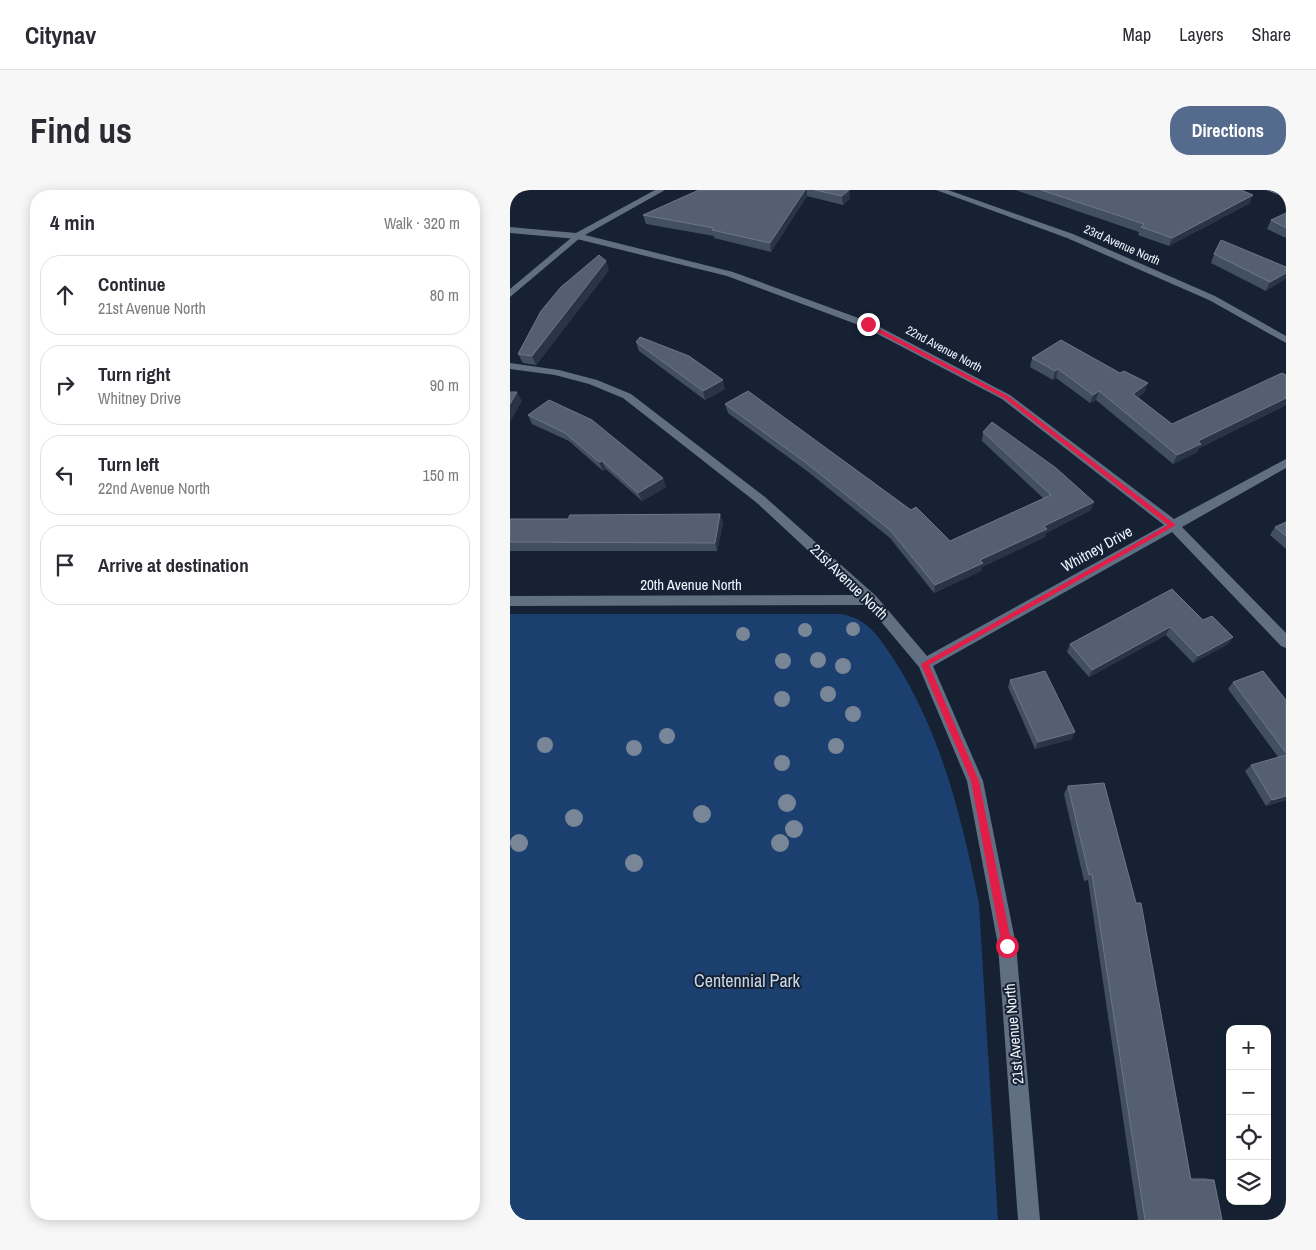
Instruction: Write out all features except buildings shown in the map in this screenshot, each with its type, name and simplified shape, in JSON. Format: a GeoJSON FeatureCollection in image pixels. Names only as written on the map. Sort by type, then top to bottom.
{"type":"FeatureCollection","features":[{"type":"Feature","properties":{"kind":"street"},"geometry":{"type":"LineString","coordinates":[[510,294],[577,236],[661,190]]}},
{"type":"Feature","properties":{"kind":"street","name":"23rd Avenue North"},"geometry":{"type":"LineString","coordinates":[[940,190],[1079,240],[1212,298],[1286,340]]}},
{"type":"Feature","properties":{"kind":"street"},"geometry":{"type":"LineString","coordinates":[[1270,190],[1286,196]]}},
{"type":"Feature","properties":{"kind":"street","name":"22nd Avenue North"},"geometry":{"type":"LineString","coordinates":[[510,230],[577,236],[730,274],[868,324],[1006,397],[1173,525],[1286,642]]}},
{"type":"Feature","properties":{"kind":"street","name":"21st Avenue North"},"geometry":{"type":"LineString","coordinates":[[510,366],[555,372],[593,382],[627,396],[761,500],[871,600],[925,664],[975,781],[1007,946],[1029,1220]]}},
{"type":"Feature","properties":{"kind":"street","name":"Whitney Drive"},"geometry":{"type":"LineString","coordinates":[[925,664],[1286,463]]}},
{"type":"Feature","properties":{"kind":"street","name":"20th Avenue North"},"geometry":{"type":"LineString","coordinates":[[510,601],[871,600]]}},
{"type":"Feature","properties":{"kind":"green space","name":"Centennial Park"},"geometry":{"type":"Polygon","coordinates":[[[510,614],[840,614],[857,619],[877,636],[910,686],[937,746],[957,808],[979,904],[998,1220],[510,1220],[510,614]]]}},
{"type":"Feature","properties":{"kind":"route"},"geometry":{"type":"LineString","coordinates":[[868,324],[1006,397],[1173,525],[925,664],[975,781],[1007,946]]}}]}
